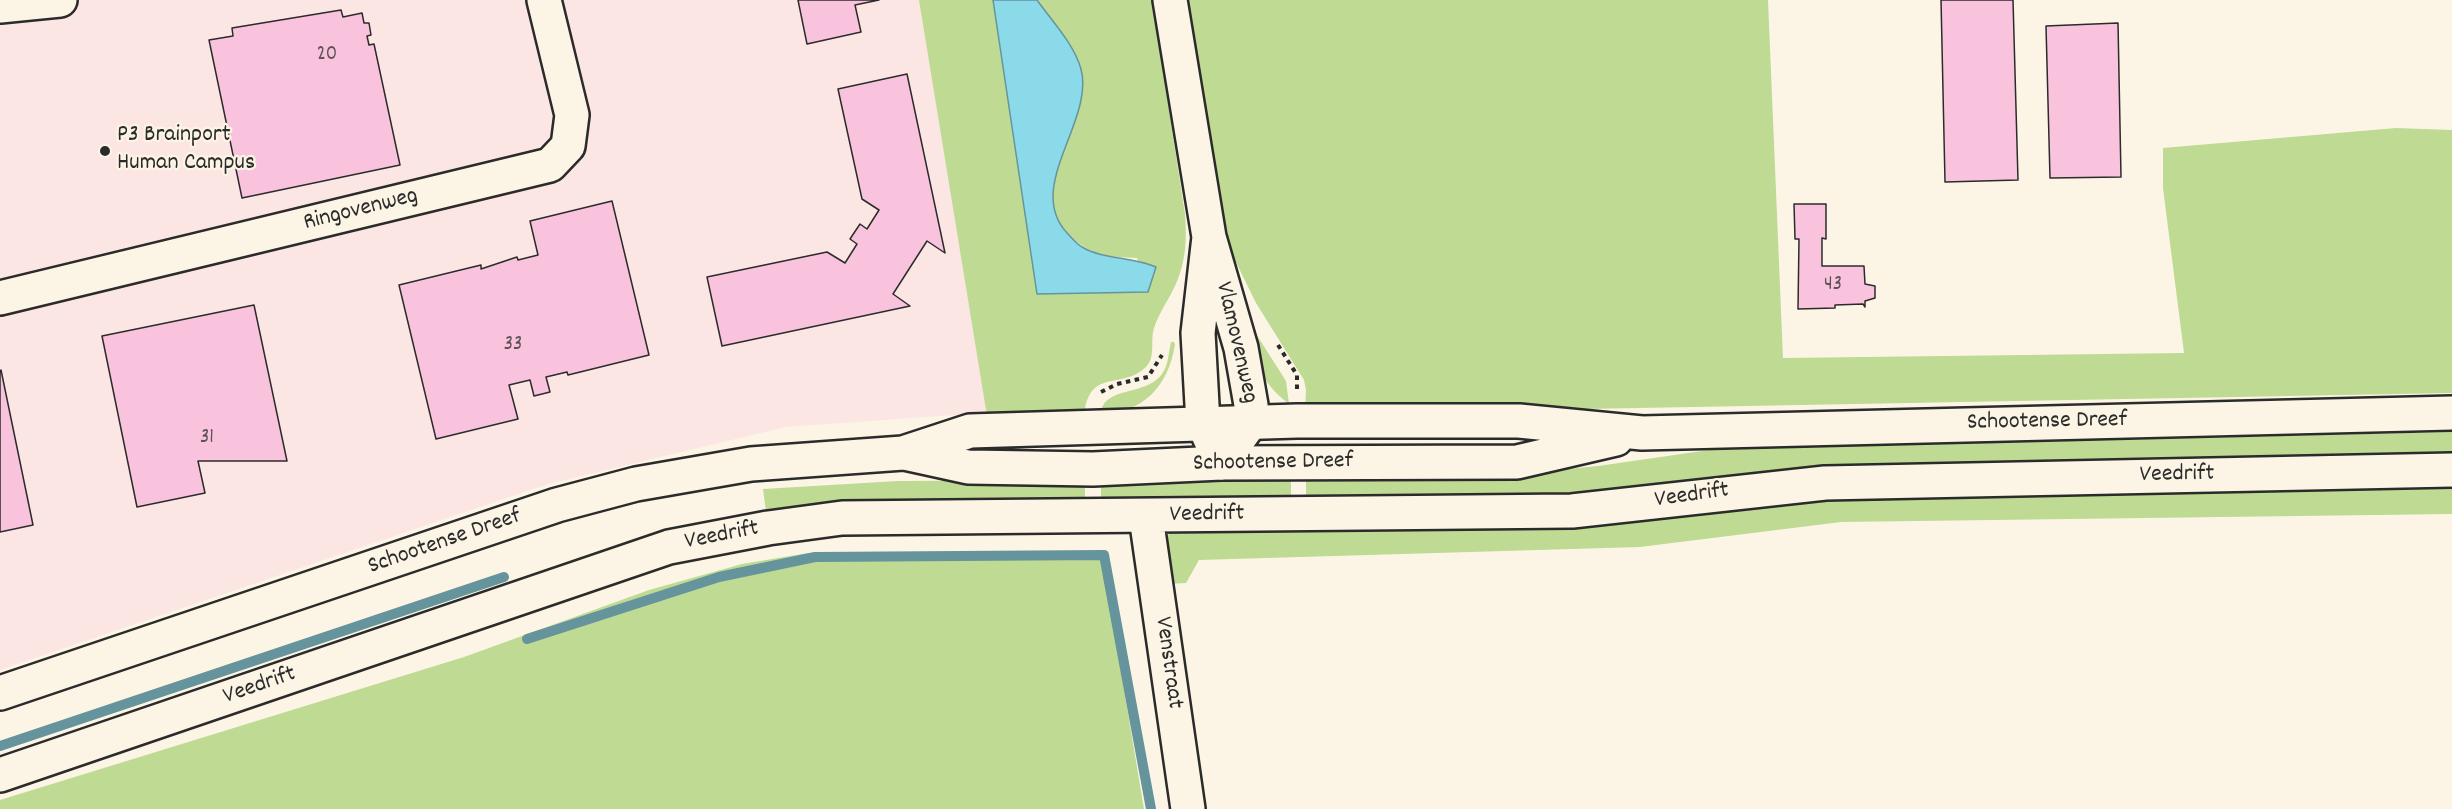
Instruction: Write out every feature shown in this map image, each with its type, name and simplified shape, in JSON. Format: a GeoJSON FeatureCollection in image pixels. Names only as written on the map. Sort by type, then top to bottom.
{"type":"FeatureCollection","features":[{"type":"Feature","properties":{"kind":"street"},"geometry":{"type":"LineString","coordinates":[[0,6],[60,0]]}},
{"type":"Feature","properties":{"kind":"street","name":"Ringovenweg"},"geometry":{"type":"LineString","coordinates":[[0,298],[550,165],[568,146],[572,115],[544,0]]}},
{"type":"Feature","properties":{"kind":"street","name":"Vlamovenweg"},"geometry":{"type":"LineString","coordinates":[[1170,0],[1209,237],[1241,348],[1251,405],[1251,422],[1221,463],[1203,423],[1198,333],[1209,237]]}},
{"type":"Feature","properties":{"kind":"street","name":"Schootense Dreef"},"geometry":{"type":"LineString","coordinates":[[0,693],[556,505],[636,484],[751,464],[903,453],[970,430],[1251,422],[1519,421],[1642,433],[2452,413]]}},
{"type":"Feature","properties":{"kind":"street","name":"Schootense Dreef"},"geometry":{"type":"LineString","coordinates":[[903,453],[968,467],[1093,469],[1221,463],[1517,462],[1642,433]]}},
{"type":"Feature","properties":{"kind":"street","name":"Veedrift"},"geometry":{"type":"LineString","coordinates":[[0,776],[669,547],[768,528],[842,518],[1146,517],[1572,510],[1825,483],[2452,470]]}},
{"type":"Feature","properties":{"kind":"street","name":"Venstraat"},"geometry":{"type":"LineString","coordinates":[[1146,517],[1188,809]]}},
{"type":"Feature","properties":{"kind":"path"},"geometry":{"type":"LineString","coordinates":[[1092,426],[1095,399],[1104,390],[1117,384],[1148,377],[1161,360],[1164,349]]}},
{"type":"Feature","properties":{"kind":"shaded area"},"geometry":{"type":"Polygon","coordinates":[[[0,0],[967,0],[1040,409],[786,427],[548,484],[0,670],[0,0]]]}},
{"type":"Feature","properties":{"kind":"green space"},"geometry":{"type":"Polygon","coordinates":[[[919,0],[993,0],[1038,294],[1147,292],[1137,258],[1116,257],[1082,246],[1066,232],[1055,215],[1053,195],[1056,175],[1078,110],[1082,89],[1081,70],[1074,51],[1037,0],[1152,0],[1185,214],[1185,253],[1181,271],[1154,328],[1149,363],[1136,374],[1099,385],[1092,391],[1087,402],[1084,418],[988,422],[919,0]]]}},
{"type":"Feature","properties":{"kind":"green space"},"geometry":{"type":"Polygon","coordinates":[[[1185,0],[1768,0],[1783,358],[2184,353],[2163,188],[2163,148],[2396,128],[2452,130],[2452,393],[1367,413],[1305,411],[1304,380],[1256,303],[1226,242],[1185,0]]]}},
{"type":"Feature","properties":{"kind":"green space"},"geometry":{"type":"Polygon","coordinates":[[[1251,326],[1286,381],[1289,404],[1270,386],[1261,370],[1251,326]]]}},
{"type":"Feature","properties":{"kind":"green space"},"geometry":{"type":"Polygon","coordinates":[[[1171,342],[1175,345],[1166,374],[1151,395],[1129,409],[1100,417],[1108,400],[1116,395],[1145,386],[1162,374],[1167,363],[1171,342]]]}},
{"type":"Feature","properties":{"kind":"green space"},"geometry":{"type":"Polygon","coordinates":[[[2452,432],[2452,458],[1636,496],[1306,505],[1306,478],[1516,474],[1598,466],[1716,449],[2452,432]]]}},
{"type":"Feature","properties":{"kind":"green space"},"geometry":{"type":"Polygon","coordinates":[[[1291,477],[1291,505],[1101,506],[1101,479],[1291,477]]]}},
{"type":"Feature","properties":{"kind":"green space"},"geometry":{"type":"Polygon","coordinates":[[[1085,480],[1085,507],[767,519],[763,489],[898,481],[1085,480]]]}},
{"type":"Feature","properties":{"kind":"green space"},"geometry":{"type":"Polygon","coordinates":[[[2452,485],[2452,514],[1841,522],[1640,547],[1199,560],[1186,583],[1168,584],[1163,543],[1171,531],[1757,497],[2452,485]]]}},
{"type":"Feature","properties":{"kind":"green space"},"geometry":{"type":"Polygon","coordinates":[[[1101,552],[1144,809],[0,809],[0,800],[464,657],[649,590],[742,564],[808,553],[1101,552]]]}},
{"type":"Feature","properties":{"kind":"water"},"geometry":{"type":"Polygon","coordinates":[[[993,0],[1037,0],[1062,33],[1078,60],[1083,89],[1079,110],[1056,175],[1053,196],[1056,216],[1068,234],[1082,247],[1099,254],[1156,267],[1148,292],[1037,294],[993,0]]]}},
{"type":"Feature","properties":{"kind":"building"},"geometry":{"type":"Polygon","coordinates":[[[798,0],[879,0],[855,5],[861,32],[807,44],[798,0]]]}},
{"type":"Feature","properties":{"kind":"building"},"geometry":{"type":"Polygon","coordinates":[[[1941,0],[2013,0],[2018,180],[1945,182],[1941,0]]]}},
{"type":"Feature","properties":{"kind":"building"},"geometry":{"type":"Polygon","coordinates":[[[341,10],[343,17],[362,13],[364,23],[369,23],[371,35],[367,36],[369,45],[374,44],[400,165],[242,198],[209,40],[233,36],[232,28],[341,10]]]}},
{"type":"Feature","properties":{"kind":"building"},"geometry":{"type":"Polygon","coordinates":[[[2118,23],[2121,177],[2050,178],[2046,26],[2118,23]]]}},
{"type":"Feature","properties":{"kind":"building"},"geometry":{"type":"Polygon","coordinates":[[[907,74],[945,253],[927,241],[893,294],[910,306],[722,346],[707,277],[827,252],[845,263],[857,244],[850,239],[860,224],[867,229],[879,210],[862,199],[838,89],[907,74]]]}},
{"type":"Feature","properties":{"kind":"building"},"geometry":{"type":"Polygon","coordinates":[[[612,201],[649,355],[568,375],[567,372],[546,377],[550,392],[534,396],[530,380],[509,385],[518,419],[436,439],[399,285],[481,265],[481,269],[517,257],[518,260],[538,255],[530,221],[612,201]]]}},
{"type":"Feature","properties":{"kind":"building"},"geometry":{"type":"Polygon","coordinates":[[[1794,204],[1826,204],[1826,239],[1822,238],[1822,266],[1864,266],[1865,284],[1875,286],[1875,298],[1865,301],[1865,307],[1863,304],[1835,305],[1835,308],[1798,309],[1799,239],[1795,239],[1794,204]]]}},
{"type":"Feature","properties":{"kind":"building"},"geometry":{"type":"Polygon","coordinates":[[[254,305],[287,461],[198,461],[205,493],[137,507],[102,336],[254,305]]]}},
{"type":"Feature","properties":{"kind":"building"},"geometry":{"type":"Polygon","coordinates":[[[0,371],[33,525],[0,532],[0,371]]]}},
{"type":"Feature","properties":{"kind":"waterway"},"geometry":{"type":"LineString","coordinates":[[527,639],[719,577],[815,557],[1104,555],[1151,809]]}},
{"type":"Feature","properties":{"kind":"waterway"},"geometry":{"type":"LineString","coordinates":[[0,746],[504,577]]}},
{"type":"Feature","properties":{"kind":"place","name":"P3 Brainport Human Campus"},"geometry":{"type":"Point","coordinates":[105,151]}}]}
